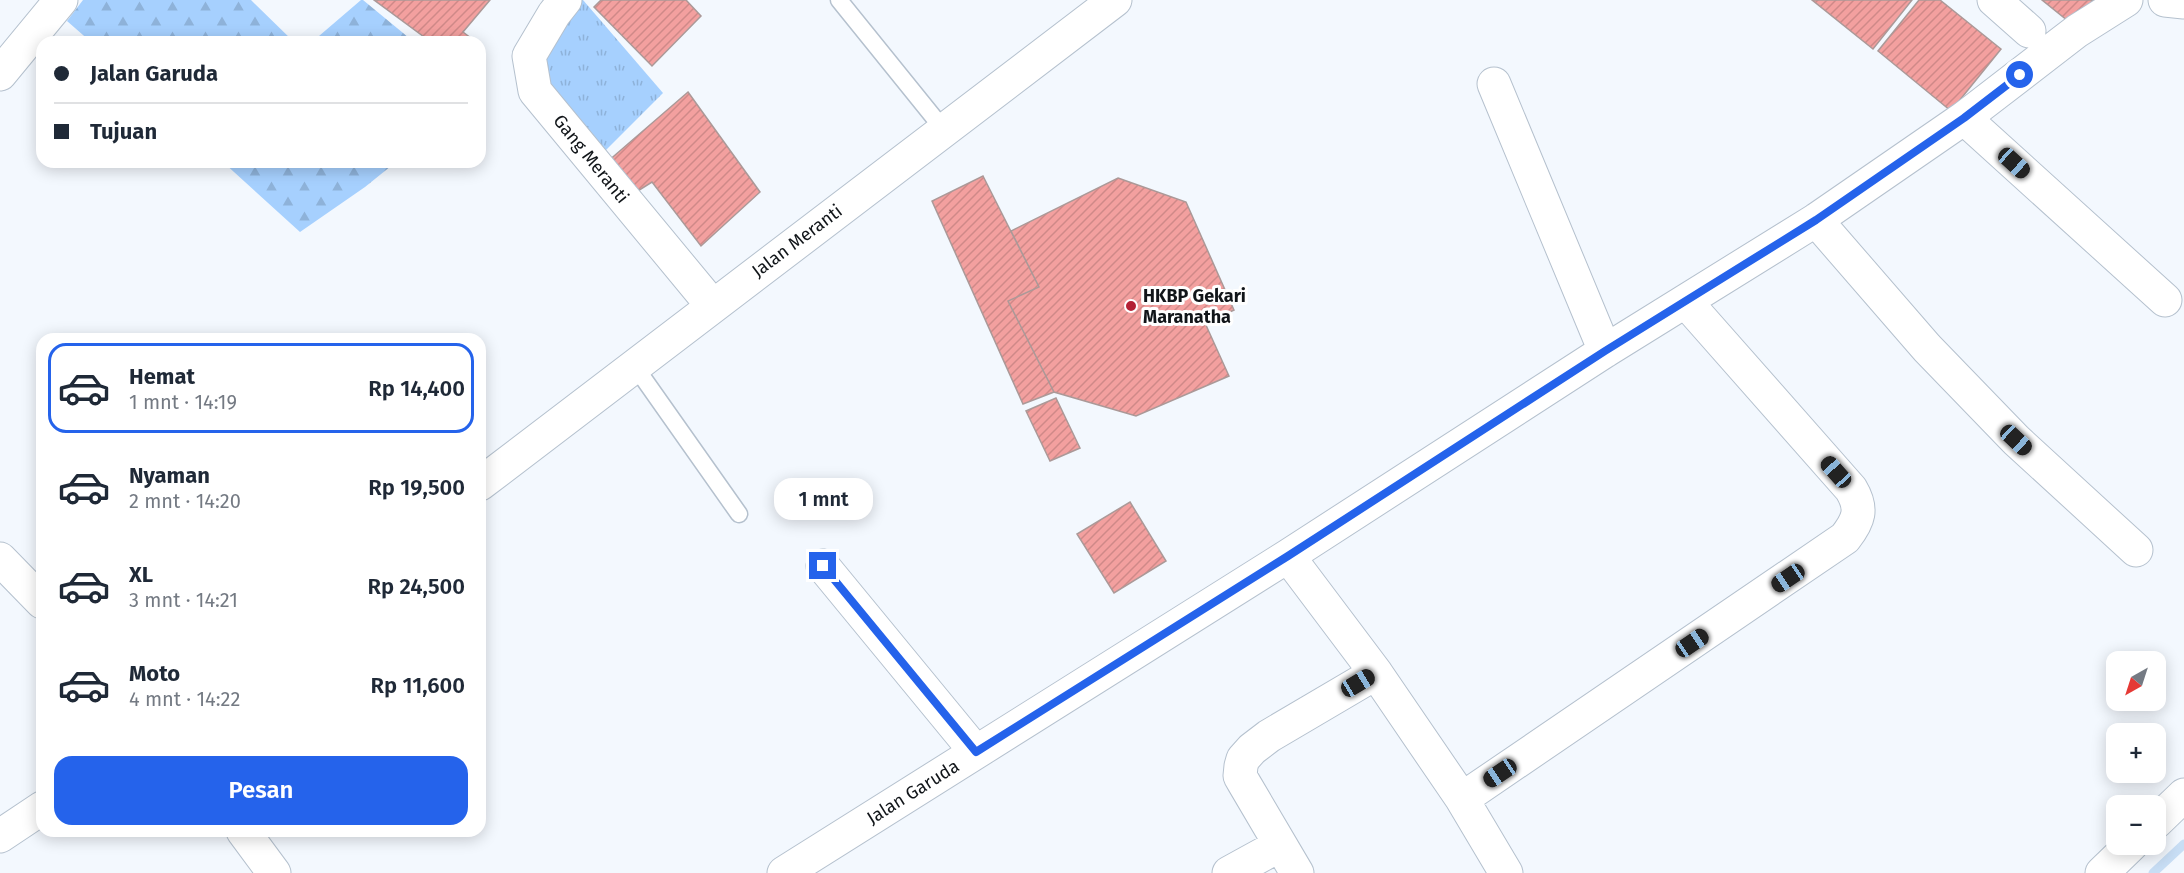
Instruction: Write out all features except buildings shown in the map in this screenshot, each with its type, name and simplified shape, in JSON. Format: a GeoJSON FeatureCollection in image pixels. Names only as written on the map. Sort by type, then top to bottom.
{"type":"FeatureCollection","features":[{"type":"Feature","properties":{"kind":"street"},"geometry":{"type":"LineString","coordinates":[[0,74],[61,0]]}},
{"type":"Feature","properties":{"kind":"street","name":"Gang Meranti"},"geometry":{"type":"LineString","coordinates":[[565,0],[529,56],[536,91],[712,305]]}},
{"type":"Feature","properties":{"kind":"street","name":"Jalan Meranti"},"geometry":{"type":"LineString","coordinates":[[486,479],[1115,0]]}},
{"type":"Feature","properties":{"kind":"street"},"geometry":{"type":"LineString","coordinates":[[1994,0],[2029,31]]}},
{"type":"Feature","properties":{"kind":"street","name":"Jalan Garuda"},"geometry":{"type":"LineString","coordinates":[[784,873],[1288,556],[1605,351],[1816,220],[1964,118],[2077,32],[2126,0]]}},
{"type":"Feature","properties":{"kind":"street"},"geometry":{"type":"LineString","coordinates":[[2165,0],[2184,2]]}},
{"type":"Feature","properties":{"kind":"street"},"geometry":{"type":"LineString","coordinates":[[1494,84],[1605,351]]}},
{"type":"Feature","properties":{"kind":"street"},"geometry":{"type":"LineString","coordinates":[[1964,118],[2164,300]]}},
{"type":"Feature","properties":{"kind":"street"},"geometry":{"type":"LineString","coordinates":[[1816,220],[1927,348],[2000,423],[2136,550]]}},
{"type":"Feature","properties":{"kind":"street"},"geometry":{"type":"LineString","coordinates":[[1462,799],[1845,538],[1857,518],[1859,508],[1851,489],[1686,302]]}},
{"type":"Feature","properties":{"kind":"street"},"geometry":{"type":"LineString","coordinates":[[1288,556],[1376,673],[1462,799],[1506,873]]}},
{"type":"Feature","properties":{"kind":"street"},"geometry":{"type":"LineString","coordinates":[[0,559],[36,596]]}},
{"type":"Feature","properties":{"kind":"street"},"geometry":{"type":"LineString","coordinates":[[823,566],[976,752]]}},
{"type":"Feature","properties":{"kind":"street"},"geometry":{"type":"LineString","coordinates":[[1297,873],[1240,776],[1243,759],[1260,742],[1376,673]]}},
{"type":"Feature","properties":{"kind":"street"},"geometry":{"type":"LineString","coordinates":[[2166,812],[2184,795]]}},
{"type":"Feature","properties":{"kind":"street"},"geometry":{"type":"LineString","coordinates":[[0,836],[36,812]]}},
{"type":"Feature","properties":{"kind":"street"},"geometry":{"type":"LineString","coordinates":[[247,837],[274,873]]}},
{"type":"Feature","properties":{"kind":"street"},"geometry":{"type":"LineString","coordinates":[[1229,873],[1280,845]]}},
{"type":"Feature","properties":{"kind":"street"},"geometry":{"type":"LineString","coordinates":[[2102,873],[2121,855]]}},
{"type":"Feature","properties":{"kind":"lane"},"geometry":{"type":"LineString","coordinates":[[839,0],[944,130]]}},
{"type":"Feature","properties":{"kind":"lane"},"geometry":{"type":"LineString","coordinates":[[634,365],[739,514]]}},
{"type":"Feature","properties":{"kind":"green space"},"geometry":{"type":"Polygon","coordinates":[[[83,0],[251,0],[288,36],[84,36],[67,21],[83,0]]]}},
{"type":"Feature","properties":{"kind":"green space"},"geometry":{"type":"Polygon","coordinates":[[[363,0],[407,36],[319,36],[363,0]]]}},
{"type":"Feature","properties":{"kind":"green space"},"geometry":{"type":"Polygon","coordinates":[[[575,0],[583,0],[663,93],[604,152],[542,81],[543,55],[575,0]]]}},
{"type":"Feature","properties":{"kind":"green space"},"geometry":{"type":"Polygon","coordinates":[[[230,168],[389,168],[365,187],[300,232],[230,168]]]}},
{"type":"Feature","properties":{"kind":"waterway"},"geometry":{"type":"LineString","coordinates":[[2153,873],[2184,844]]}},
{"type":"Feature","properties":{"kind":"place","name":"HKBP Gekari Maranatha"},"geometry":{"type":"Point","coordinates":[1131,306]}},
{"type":"Feature","properties":{"kind":"route"},"geometry":{"type":"LineString","coordinates":[[823,566],[976,752],[1288,556],[1605,351],[1816,220],[1964,118],[2020,75]]}}]}
